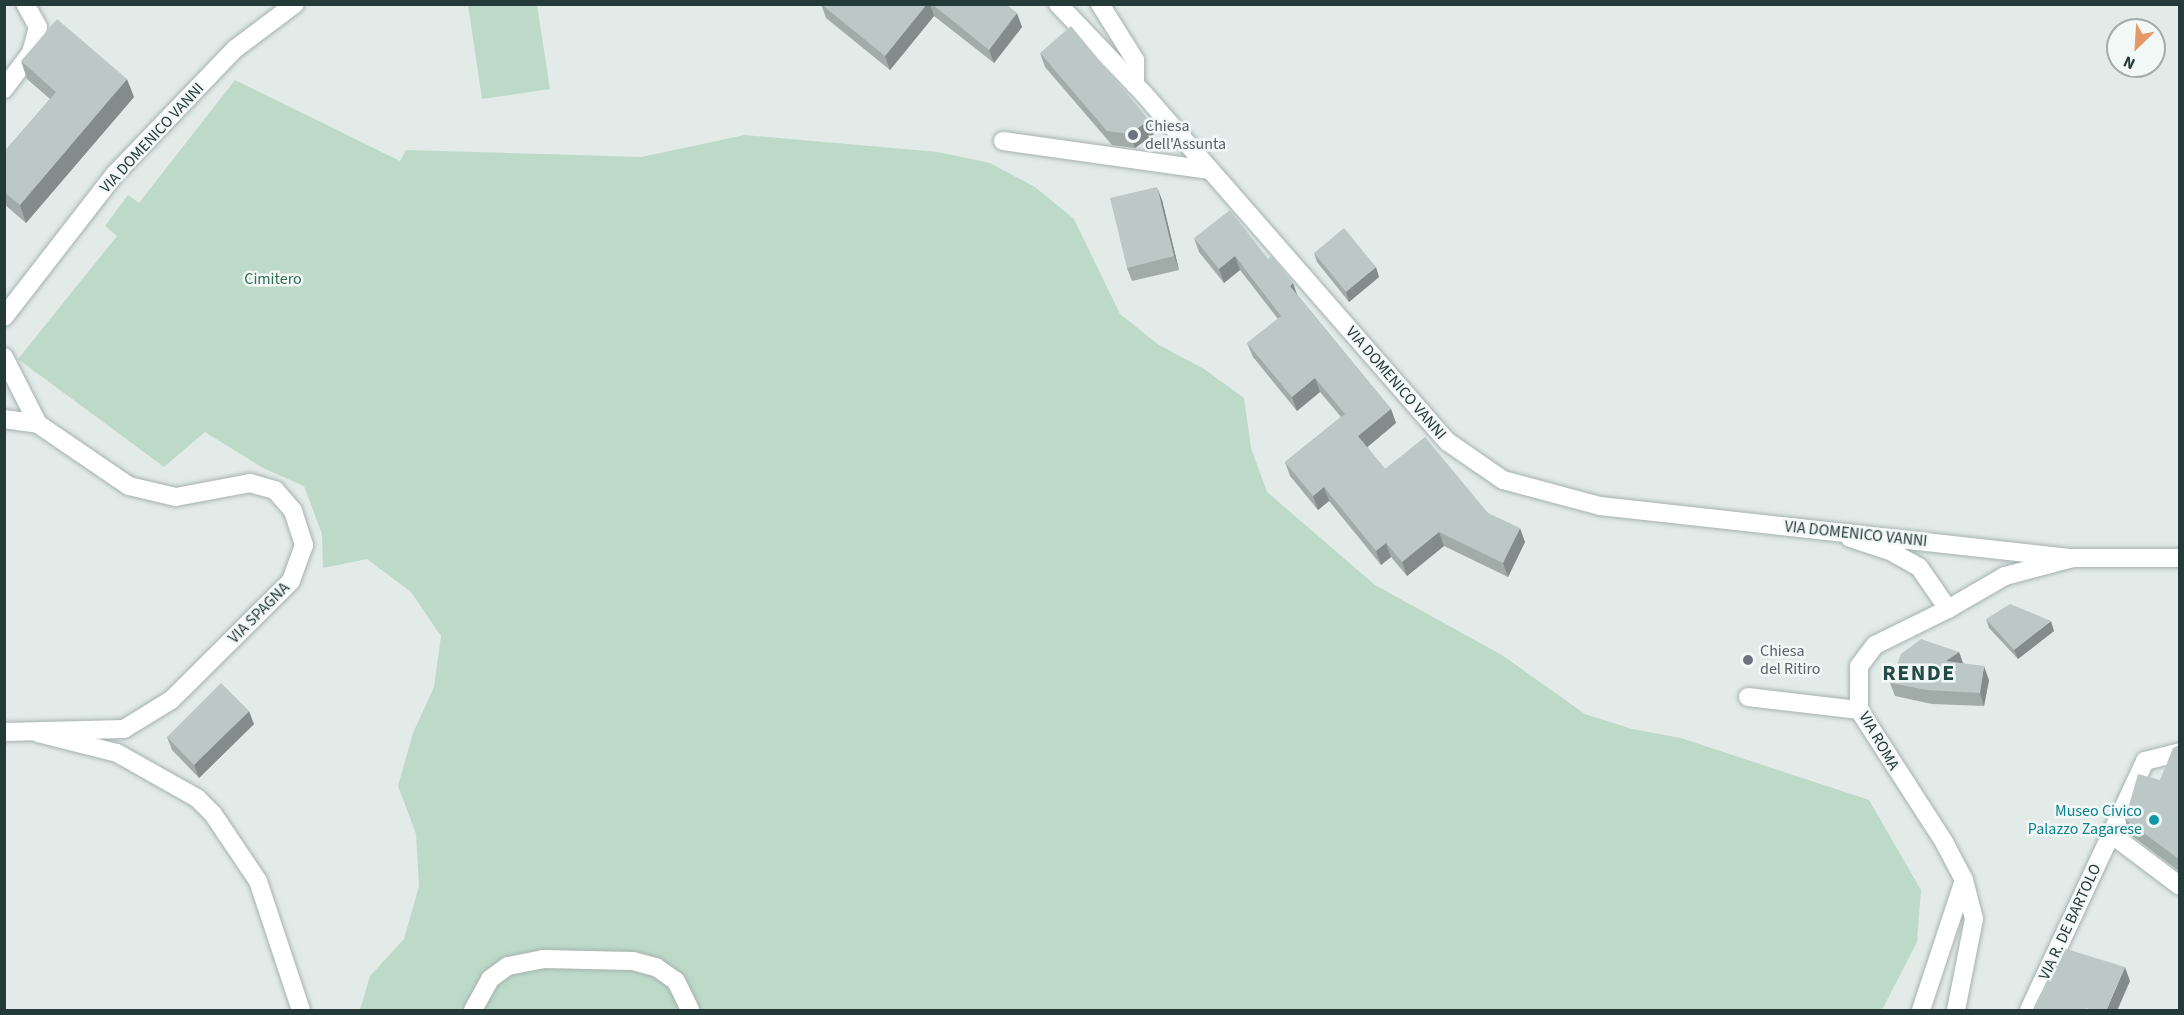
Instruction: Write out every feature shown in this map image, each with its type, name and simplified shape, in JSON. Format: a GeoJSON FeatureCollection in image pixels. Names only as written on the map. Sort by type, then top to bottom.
{"type":"FeatureCollection","features":[{"type":"Feature","properties":{"kind":"street"},"geometry":{"type":"LineString","coordinates":[[4,89],[31,53],[38,27],[25,4]]}},
{"type":"Feature","properties":{"kind":"street","name":"VIA DOMENICO VANNI"},"geometry":{"type":"LineString","coordinates":[[4,317],[115,174],[235,49],[295,4]]}},
{"type":"Feature","properties":{"kind":"street","name":"VIA DOMENICO VANNI"},"geometry":{"type":"LineString","coordinates":[[1058,4],[1135,85],[1448,442],[1503,480],[1600,506],[2074,558]]}},
{"type":"Feature","properties":{"kind":"street"},"geometry":{"type":"LineString","coordinates":[[1100,4],[1135,60],[1135,85]]}},
{"type":"Feature","properties":{"kind":"street"},"geometry":{"type":"LineString","coordinates":[[1003,141],[1210,170]]}},
{"type":"Feature","properties":{"kind":"street","name":"VIA SPAGNA"},"geometry":{"type":"LineString","coordinates":[[4,357],[38,424]]}},
{"type":"Feature","properties":{"kind":"street","name":"VIA SPAGNA"},"geometry":{"type":"LineString","coordinates":[[4,419],[38,424],[129,486],[176,497],[250,483],[275,490],[293,511],[304,545],[291,581],[171,700],[124,729],[4,732]]}},
{"type":"Feature","properties":{"kind":"street"},"geometry":{"type":"LineString","coordinates":[[1832,531],[1888,550],[1919,567],[1948,609]]}},
{"type":"Feature","properties":{"kind":"street"},"geometry":{"type":"LineString","coordinates":[[2074,558],[2180,558]]}},
{"type":"Feature","properties":{"kind":"street","name":"VIA ROMA"},"geometry":{"type":"LineString","coordinates":[[1956,1011],[1974,919],[1964,880],[1944,842],[1859,710],[1859,666],[1875,645],[1948,609],[2005,576],[2074,558]]}},
{"type":"Feature","properties":{"kind":"street"},"geometry":{"type":"LineString","coordinates":[[1748,697],[1859,710]]}},
{"type":"Feature","properties":{"kind":"street"},"geometry":{"type":"LineString","coordinates":[[31,732],[117,753],[197,798],[213,814],[258,881],[301,1011]]}},
{"type":"Feature","properties":{"kind":"street","name":"VIA R. DE BARTOLO"},"geometry":{"type":"LineString","coordinates":[[2029,1011],[2145,760],[2180,752]]}},
{"type":"Feature","properties":{"kind":"street"},"geometry":{"type":"LineString","coordinates":[[2111,834],[2180,886]]}},
{"type":"Feature","properties":{"kind":"street"},"geometry":{"type":"LineString","coordinates":[[1920,1011],[1964,880]]}},
{"type":"Feature","properties":{"kind":"street"},"geometry":{"type":"LineString","coordinates":[[473,1011],[490,979],[508,966],[543,959],[633,961],[656,967],[676,981],[690,1011]]}},
{"type":"Feature","properties":{"kind":"green space"},"geometry":{"type":"Polygon","coordinates":[[[468,5],[537,5],[550,89],[482,99],[468,5]]]}},
{"type":"Feature","properties":{"kind":"green space","name":"Cimitero"},"geometry":{"type":"Polygon","coordinates":[[[235,80],[400,161],[406,150],[641,157],[745,135],[938,152],[990,163],[1035,187],[1074,219],[1120,314],[1159,345],[1204,369],[1244,398],[1251,448],[1267,492],[1375,585],[1502,655],[1585,714],[1632,729],[1681,738],[1869,800],[1921,890],[1917,942],[1882,1010],[360,1010],[370,976],[404,939],[419,886],[416,834],[398,786],[413,733],[434,687],[441,636],[411,592],[367,559],[323,568],[322,534],[304,486],[263,468],[205,432],[164,467],[18,359],[117,236],[105,226],[128,195],[139,203],[235,80]]]}},
{"type":"Feature","properties":{"kind":"building"},"geometry":{"type":"Polygon","coordinates":[[[821,4],[927,4],[885,56],[821,4]]]}},
{"type":"Feature","properties":{"kind":"building"},"geometry":{"type":"Polygon","coordinates":[[[932,4],[1006,4],[1017,13],[989,50],[932,4]]]}},
{"type":"Feature","properties":{"kind":"building"},"geometry":{"type":"Polygon","coordinates":[[[57,19],[127,79],[20,205],[4,192],[4,152],[56,92],[21,61],[57,19]]]}},
{"type":"Feature","properties":{"kind":"building"},"geometry":{"type":"Polygon","coordinates":[[[1071,26],[1149,120],[1130,134],[1107,131],[1040,53],[1071,26]]]}},
{"type":"Feature","properties":{"kind":"building"},"geometry":{"type":"Polygon","coordinates":[[[1157,187],[1174,256],[1127,268],[1110,198],[1157,187]]]}},
{"type":"Feature","properties":{"kind":"building"},"geometry":{"type":"Polygon","coordinates":[[[1230,210],[1268,259],[1272,256],[1293,283],[1290,286],[1391,409],[1358,436],[1385,469],[1425,437],[1488,513],[1520,528],[1503,563],[1439,532],[1402,562],[1386,543],[1376,551],[1324,487],[1313,496],[1285,462],[1345,414],[1315,378],[1292,397],[1247,343],[1281,316],[1235,256],[1219,269],[1194,238],[1230,210]]]}},
{"type":"Feature","properties":{"kind":"building"},"geometry":{"type":"Polygon","coordinates":[[[1344,228],[1376,267],[1346,292],[1314,253],[1344,228]]]}},
{"type":"Feature","properties":{"kind":"building"},"geometry":{"type":"Polygon","coordinates":[[[2010,604],[2051,621],[2014,650],[1986,619],[2010,604]]]}},
{"type":"Feature","properties":{"kind":"building"},"geometry":{"type":"Polygon","coordinates":[[[1921,639],[1959,652],[1946,661],[1984,666],[1980,693],[1927,690],[1890,683],[1901,654],[1921,639]]]}},
{"type":"Feature","properties":{"kind":"building"},"geometry":{"type":"Polygon","coordinates":[[[221,683],[249,711],[194,765],[167,737],[221,683]]]}},
{"type":"Feature","properties":{"kind":"building"},"geometry":{"type":"Polygon","coordinates":[[[2180,745],[2180,860],[2125,819],[2138,774],[2160,780],[2173,748],[2180,745]]]}},
{"type":"Feature","properties":{"kind":"building"},"geometry":{"type":"Polygon","coordinates":[[[2063,948],[2125,967],[2106,1011],[2086,1008],[2085,1011],[2032,1011],[2063,948]]]}},
{"type":"Feature","properties":{"kind":"place","name":"Chiesa dell'Assunta"},"geometry":{"type":"Point","coordinates":[1133,135]}},
{"type":"Feature","properties":{"kind":"place","name":"Chiesa del Ritiro"},"geometry":{"type":"Point","coordinates":[1748,660]}},
{"type":"Feature","properties":{"kind":"place","name":"Museo Civico Palazzo Zagarese"},"geometry":{"type":"Point","coordinates":[2154,820]}},
{"type":"Feature","properties":{"kind":"district","name":"RENDE"},"geometry":{"type":"Point","coordinates":[1919,674]}}]}
